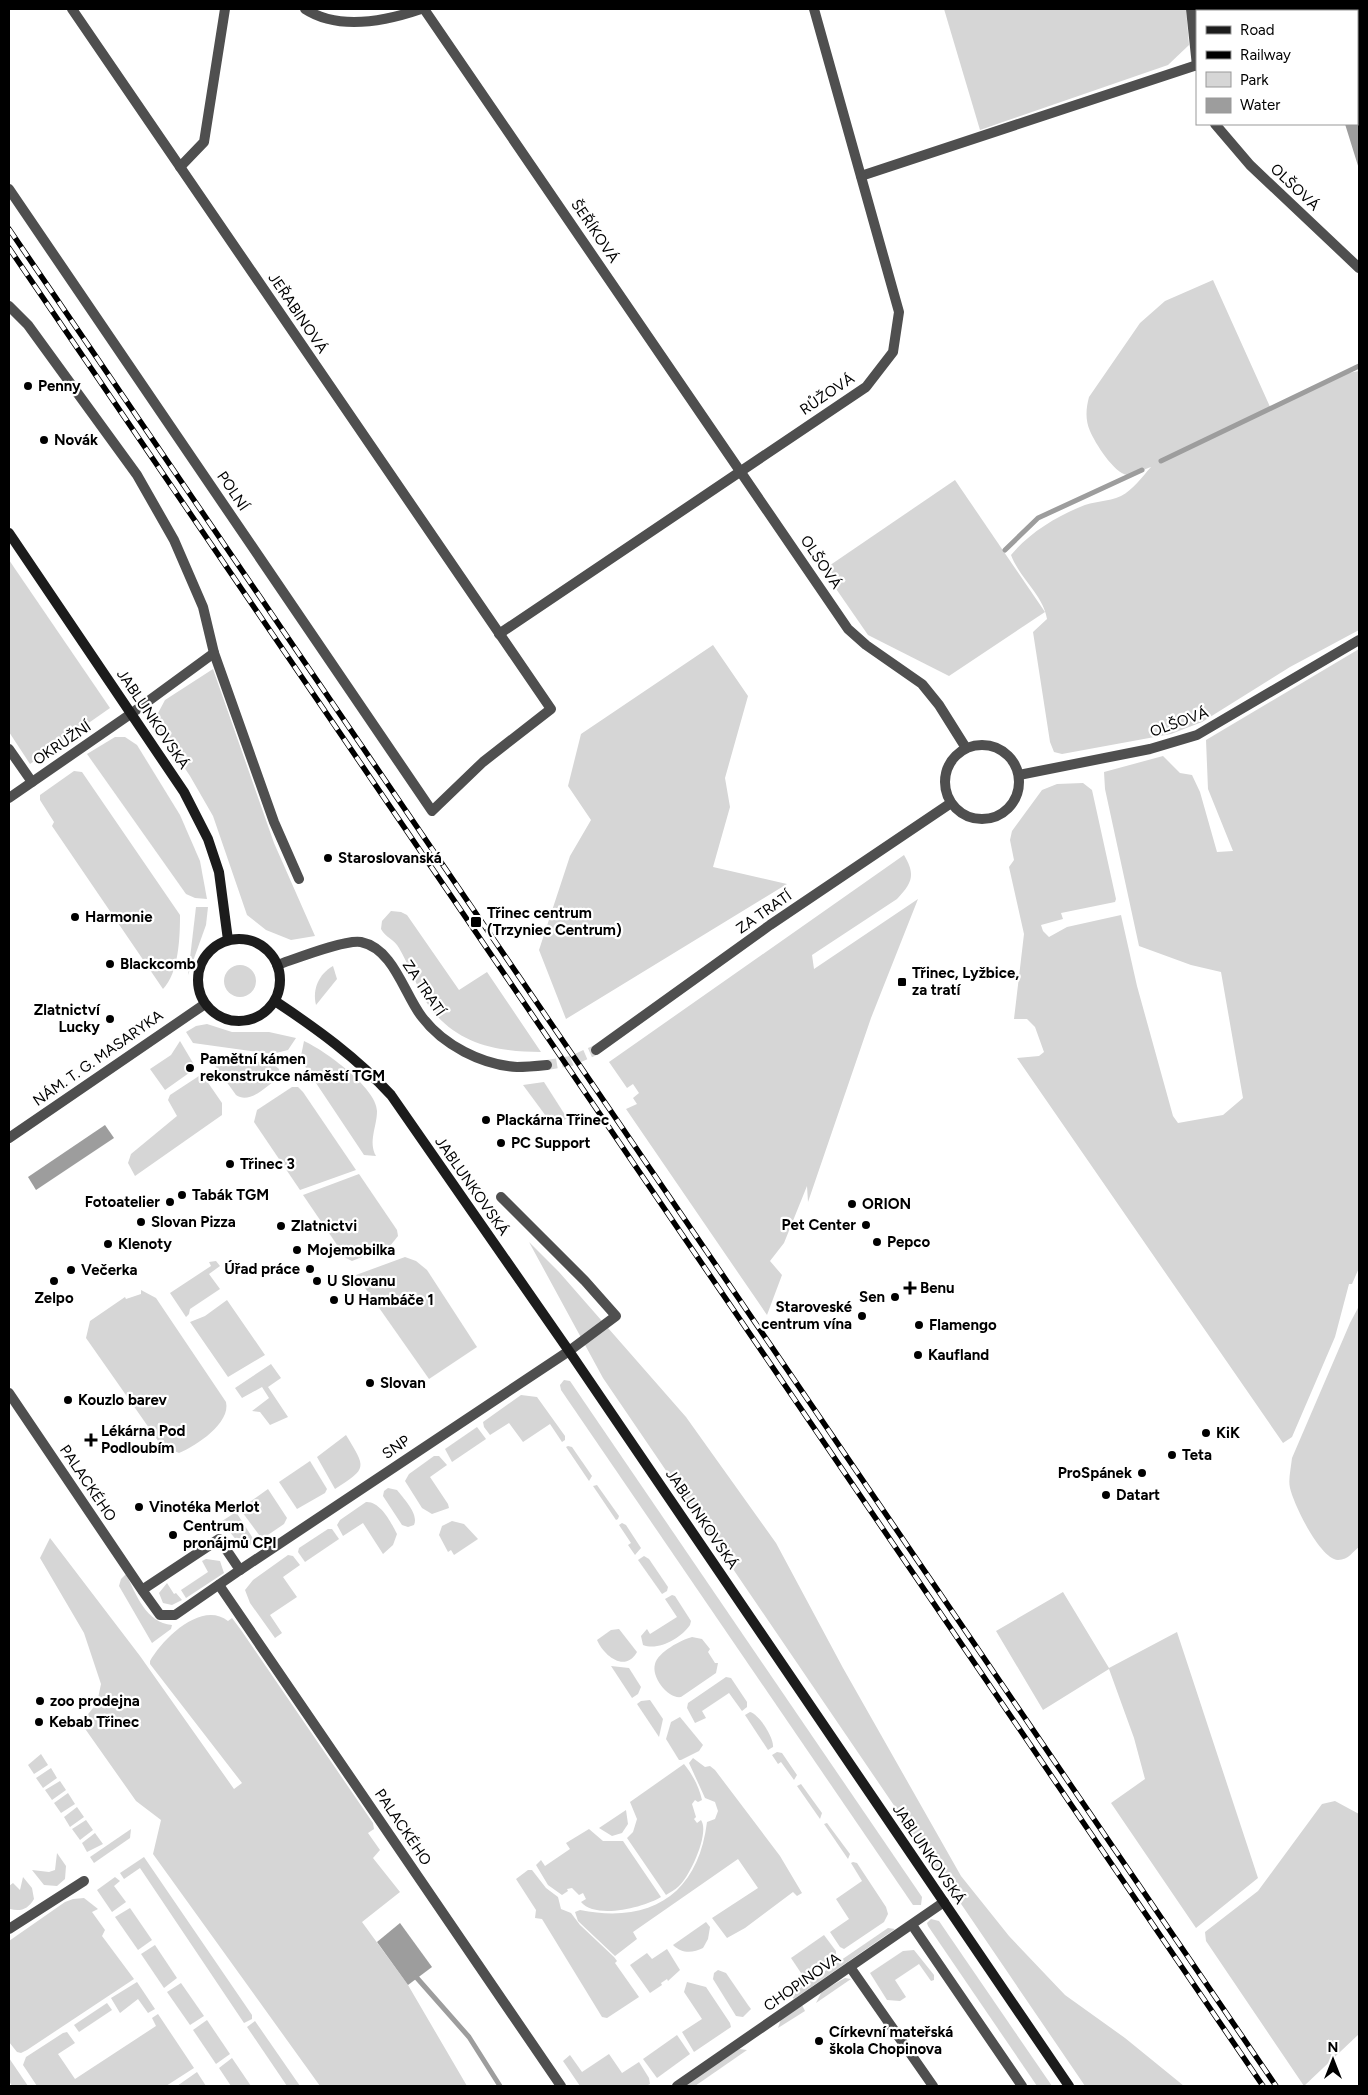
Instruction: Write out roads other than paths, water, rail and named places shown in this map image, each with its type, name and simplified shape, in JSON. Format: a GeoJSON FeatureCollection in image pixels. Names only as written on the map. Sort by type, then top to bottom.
{"type":"FeatureCollection","features":[{"type":"Feature","properties":{"kind":"main road","name":"JABLUNKOVSKÁ"},"geometry":{"type":"LineString","coordinates":[[9,533],[184,792],[208,839],[219,872],[228,940]]}},
{"type":"Feature","properties":{"kind":"main road"},"geometry":{"type":"LineString","coordinates":[[240,939],[257,944],[271,954],[277,965],[280,983],[275,1001],[266,1012],[254,1019],[240,1022],[227,1020],[214,1014],[205,1004],[199,992],[200,966],[212,950],[228,940],[240,939]]}},
{"type":"Feature","properties":{"kind":"main road","name":"JABLUNKOVSKÁ"},"geometry":{"type":"LineString","coordinates":[[275,1001],[328,1037],[374,1077],[390,1095],[569,1351],[1069,2086]]}},
{"type":"Feature","properties":{"kind":"street","name":"JEŘABINOVÁ"},"geometry":{"type":"LineString","coordinates":[[72,9],[551,709],[483,762],[432,811]]}},
{"type":"Feature","properties":{"kind":"street"},"geometry":{"type":"LineString","coordinates":[[180,167],[204,142],[225,9]]}},
{"type":"Feature","properties":{"kind":"street","name":"ŠEŘÍKOVÁ"},"geometry":{"type":"LineString","coordinates":[[305,9],[327,17],[371,22],[423,9],[740,471]]}},
{"type":"Feature","properties":{"kind":"street","name":"RŮŽOVÁ"},"geometry":{"type":"LineString","coordinates":[[499,634],[866,387],[893,352],[899,312],[814,9]]}},
{"type":"Feature","properties":{"kind":"street"},"geometry":{"type":"LineString","coordinates":[[1191,9],[1196,56]]}},
{"type":"Feature","properties":{"kind":"street"},"geometry":{"type":"LineString","coordinates":[[861,176],[1196,66]]}},
{"type":"Feature","properties":{"kind":"street","name":"OLŠOVÁ"},"geometry":{"type":"LineString","coordinates":[[1216,125],[1250,164],[1359,268]]}},
{"type":"Feature","properties":{"kind":"street","name":"POLNÍ"},"geometry":{"type":"LineString","coordinates":[[9,189],[432,811]]}},
{"type":"Feature","properties":{"kind":"street"},"geometry":{"type":"LineString","coordinates":[[9,306],[34,333],[137,474],[174,540],[203,607],[214,653],[274,822],[299,879]]}},
{"type":"Feature","properties":{"kind":"street","name":"OLŠOVÁ"},"geometry":{"type":"LineString","coordinates":[[740,471],[848,629],[866,645],[922,684],[939,704],[966,748]]}},
{"type":"Feature","properties":{"kind":"street","name":"OLŠOVÁ"},"geometry":{"type":"LineString","coordinates":[[1019,774],[1150,749],[1197,735],[1359,640]]}},
{"type":"Feature","properties":{"kind":"street","name":"OKRUŽNÍ"},"geometry":{"type":"LineString","coordinates":[[9,798],[132,713],[214,653]]}},
{"type":"Feature","properties":{"kind":"street"},"geometry":{"type":"LineString","coordinates":[[979,744],[992,746],[1005,752],[1014,762],[1019,774],[1016,798],[1000,814],[989,818],[975,818],[962,813],[951,803],[945,788],[946,772],[953,758],[966,748],[979,744]]}},
{"type":"Feature","properties":{"kind":"street"},"geometry":{"type":"LineString","coordinates":[[9,749],[32,782]]}},
{"type":"Feature","properties":{"kind":"street","name":"ZA TRATÍ"},"geometry":{"type":"LineString","coordinates":[[596,1050],[770,925],[951,803]]}},
{"type":"Feature","properties":{"kind":"street","name":"ZA TRATÍ"},"geometry":{"type":"LineString","coordinates":[[277,965],[336,946],[361,942],[382,953],[422,1017],[445,1040],[477,1058],[516,1067],[547,1065]]}},
{"type":"Feature","properties":{"kind":"street","name":"NÁM. T. G. MASARYKA"},"geometry":{"type":"LineString","coordinates":[[9,1138],[205,1004]]}},
{"type":"Feature","properties":{"kind":"street","name":"SNP"},"geometry":{"type":"LineString","coordinates":[[219,1585],[569,1351],[616,1316],[501,1197]]}},
{"type":"Feature","properties":{"kind":"street","name":"PALACKÉHO"},"geometry":{"type":"LineString","coordinates":[[9,1393],[160,1615],[175,1615],[219,1585],[561,2086]]}},
{"type":"Feature","properties":{"kind":"street"},"geometry":{"type":"LineString","coordinates":[[142,1590],[219,1539],[240,1570]]}},
{"type":"Feature","properties":{"kind":"street"},"geometry":{"type":"LineString","coordinates":[[9,1929],[84,1881]]}},
{"type":"Feature","properties":{"kind":"street","name":"CHOPINOVA"},"geometry":{"type":"LineString","coordinates":[[677,2086],[944,1902]]}},
{"type":"Feature","properties":{"kind":"street"},"geometry":{"type":"LineString","coordinates":[[912,1925],[1022,2086]]}},
{"type":"Feature","properties":{"kind":"street"},"geometry":{"type":"LineString","coordinates":[[850,1967],[932,2086]]}},
{"type":"Feature","properties":{"kind":"water"},"geometry":{"type":"Polygon","coordinates":[[[1359,9],[1359,169],[1345,125],[1358,125],[1358,10],[1308,10],[1359,9]]]}},
{"type":"Feature","properties":{"kind":"water"},"geometry":{"type":"Polygon","coordinates":[[[105,1125],[114,1138],[36,1190],[28,1177],[105,1125]]]}},
{"type":"Feature","properties":{"kind":"water"},"geometry":{"type":"Polygon","coordinates":[[[400,1923],[432,1967],[408,1985],[377,1942],[400,1923]]]}},
{"type":"Feature","properties":{"kind":"waterway"},"geometry":{"type":"LineString","coordinates":[[1161,461],[1359,366]]}},
{"type":"Feature","properties":{"kind":"waterway"},"geometry":{"type":"LineString","coordinates":[[1005,550],[1038,518],[1142,470]]}},
{"type":"Feature","properties":{"kind":"waterway"},"geometry":{"type":"LineString","coordinates":[[417,1978],[469,2037],[500,2086]]}},
{"type":"Feature","properties":{"kind":"tunnel"},"geometry":{"type":"LineString","coordinates":[[547,1065],[571,1061],[596,1050]]}},
{"type":"Feature","properties":{"kind":"railway"},"geometry":{"type":"LineString","coordinates":[[9,229],[1276,2086]]}},
{"type":"Feature","properties":{"kind":"railway"},"geometry":{"type":"LineString","coordinates":[[9,248],[1263,2086]]}},
{"type":"Feature","properties":{"kind":"place","name":"Penny"},"geometry":{"type":"Point","coordinates":[28,386]}},
{"type":"Feature","properties":{"kind":"place","name":"Novák"},"geometry":{"type":"Point","coordinates":[44,440]}},
{"type":"Feature","properties":{"kind":"place","name":"Staroslovanská"},"geometry":{"type":"Point","coordinates":[328,858]}},
{"type":"Feature","properties":{"kind":"place","name":"Harmonie"},"geometry":{"type":"Point","coordinates":[75,917]}},
{"type":"Feature","properties":{"kind":"place","name":"Třinec centrum (Trzyniec Centrum)"},"geometry":{"type":"Point","coordinates":[476,922]}},
{"type":"Feature","properties":{"kind":"place","name":"Blackcomb"},"geometry":{"type":"Point","coordinates":[110,964]}},
{"type":"Feature","properties":{"kind":"place","name":"Třinec, Lyžbice, za tratí"},"geometry":{"type":"Point","coordinates":[902,982]}},
{"type":"Feature","properties":{"kind":"place","name":"Zlatnictví Lucky"},"geometry":{"type":"Point","coordinates":[110,1019]}},
{"type":"Feature","properties":{"kind":"place","name":"Pamětní kámen rekonstrukce náměstí TGM"},"geometry":{"type":"Point","coordinates":[190,1068]}},
{"type":"Feature","properties":{"kind":"place","name":"Plackárna Třinec"},"geometry":{"type":"Point","coordinates":[486,1120]}},
{"type":"Feature","properties":{"kind":"place","name":"PC Support"},"geometry":{"type":"Point","coordinates":[501,1143]}},
{"type":"Feature","properties":{"kind":"place","name":"Třinec 3"},"geometry":{"type":"Point","coordinates":[230,1164]}},
{"type":"Feature","properties":{"kind":"place","name":"Tabák TGM"},"geometry":{"type":"Point","coordinates":[182,1195]}},
{"type":"Feature","properties":{"kind":"place","name":"Fotoatelier"},"geometry":{"type":"Point","coordinates":[170,1202]}},
{"type":"Feature","properties":{"kind":"place","name":"ORION"},"geometry":{"type":"Point","coordinates":[852,1204]}},
{"type":"Feature","properties":{"kind":"place","name":"Slovan Pizza"},"geometry":{"type":"Point","coordinates":[141,1222]}},
{"type":"Feature","properties":{"kind":"place","name":"Pet Center"},"geometry":{"type":"Point","coordinates":[866,1225]}},
{"type":"Feature","properties":{"kind":"place","name":"Zlatnictvi"},"geometry":{"type":"Point","coordinates":[281,1226]}},
{"type":"Feature","properties":{"kind":"place","name":"Pepco"},"geometry":{"type":"Point","coordinates":[877,1242]}},
{"type":"Feature","properties":{"kind":"place","name":"Klenoty"},"geometry":{"type":"Point","coordinates":[108,1244]}},
{"type":"Feature","properties":{"kind":"place","name":"Mojemobilka"},"geometry":{"type":"Point","coordinates":[297,1250]}},
{"type":"Feature","properties":{"kind":"place","name":"Úřad práce"},"geometry":{"type":"Point","coordinates":[310,1269]}},
{"type":"Feature","properties":{"kind":"place","name":"Večerka"},"geometry":{"type":"Point","coordinates":[71,1270]}},
{"type":"Feature","properties":{"kind":"place","name":"Zelpo"},"geometry":{"type":"Point","coordinates":[54,1281]}},
{"type":"Feature","properties":{"kind":"place","name":"U Slovanu"},"geometry":{"type":"Point","coordinates":[317,1281]}},
{"type":"Feature","properties":{"kind":"place","name":"Benu"},"geometry":{"type":"Point","coordinates":[910,1288]}},
{"type":"Feature","properties":{"kind":"place","name":"Sen"},"geometry":{"type":"Point","coordinates":[895,1297]}},
{"type":"Feature","properties":{"kind":"place","name":"U Hambáče 1"},"geometry":{"type":"Point","coordinates":[334,1300]}},
{"type":"Feature","properties":{"kind":"place","name":"Staroveské centrum vína"},"geometry":{"type":"Point","coordinates":[862,1316]}},
{"type":"Feature","properties":{"kind":"place","name":"Flamengo"},"geometry":{"type":"Point","coordinates":[919,1325]}},
{"type":"Feature","properties":{"kind":"place","name":"Kaufland"},"geometry":{"type":"Point","coordinates":[918,1355]}},
{"type":"Feature","properties":{"kind":"place","name":"Slovan"},"geometry":{"type":"Point","coordinates":[370,1383]}},
{"type":"Feature","properties":{"kind":"place","name":"Kouzlo barev"},"geometry":{"type":"Point","coordinates":[68,1400]}},
{"type":"Feature","properties":{"kind":"place","name":"KiK"},"geometry":{"type":"Point","coordinates":[1206,1433]}},
{"type":"Feature","properties":{"kind":"place","name":"Lékárna Pod Podloubím"},"geometry":{"type":"Point","coordinates":[91,1440]}},
{"type":"Feature","properties":{"kind":"place","name":"Teta"},"geometry":{"type":"Point","coordinates":[1172,1455]}},
{"type":"Feature","properties":{"kind":"place","name":"ProSpánek"},"geometry":{"type":"Point","coordinates":[1142,1473]}},
{"type":"Feature","properties":{"kind":"place","name":"Datart"},"geometry":{"type":"Point","coordinates":[1106,1495]}},
{"type":"Feature","properties":{"kind":"place","name":"Vinotéka Merlot"},"geometry":{"type":"Point","coordinates":[139,1507]}},
{"type":"Feature","properties":{"kind":"place","name":"Centrum pronájmů CPI"},"geometry":{"type":"Point","coordinates":[173,1535]}},
{"type":"Feature","properties":{"kind":"place","name":"zoo prodejna"},"geometry":{"type":"Point","coordinates":[40,1701]}},
{"type":"Feature","properties":{"kind":"place","name":"Kebab Třinec"},"geometry":{"type":"Point","coordinates":[39,1722]}},
{"type":"Feature","properties":{"kind":"place","name":"Církevní mateřská škola Chopinova"},"geometry":{"type":"Point","coordinates":[819,2041]}}]}
